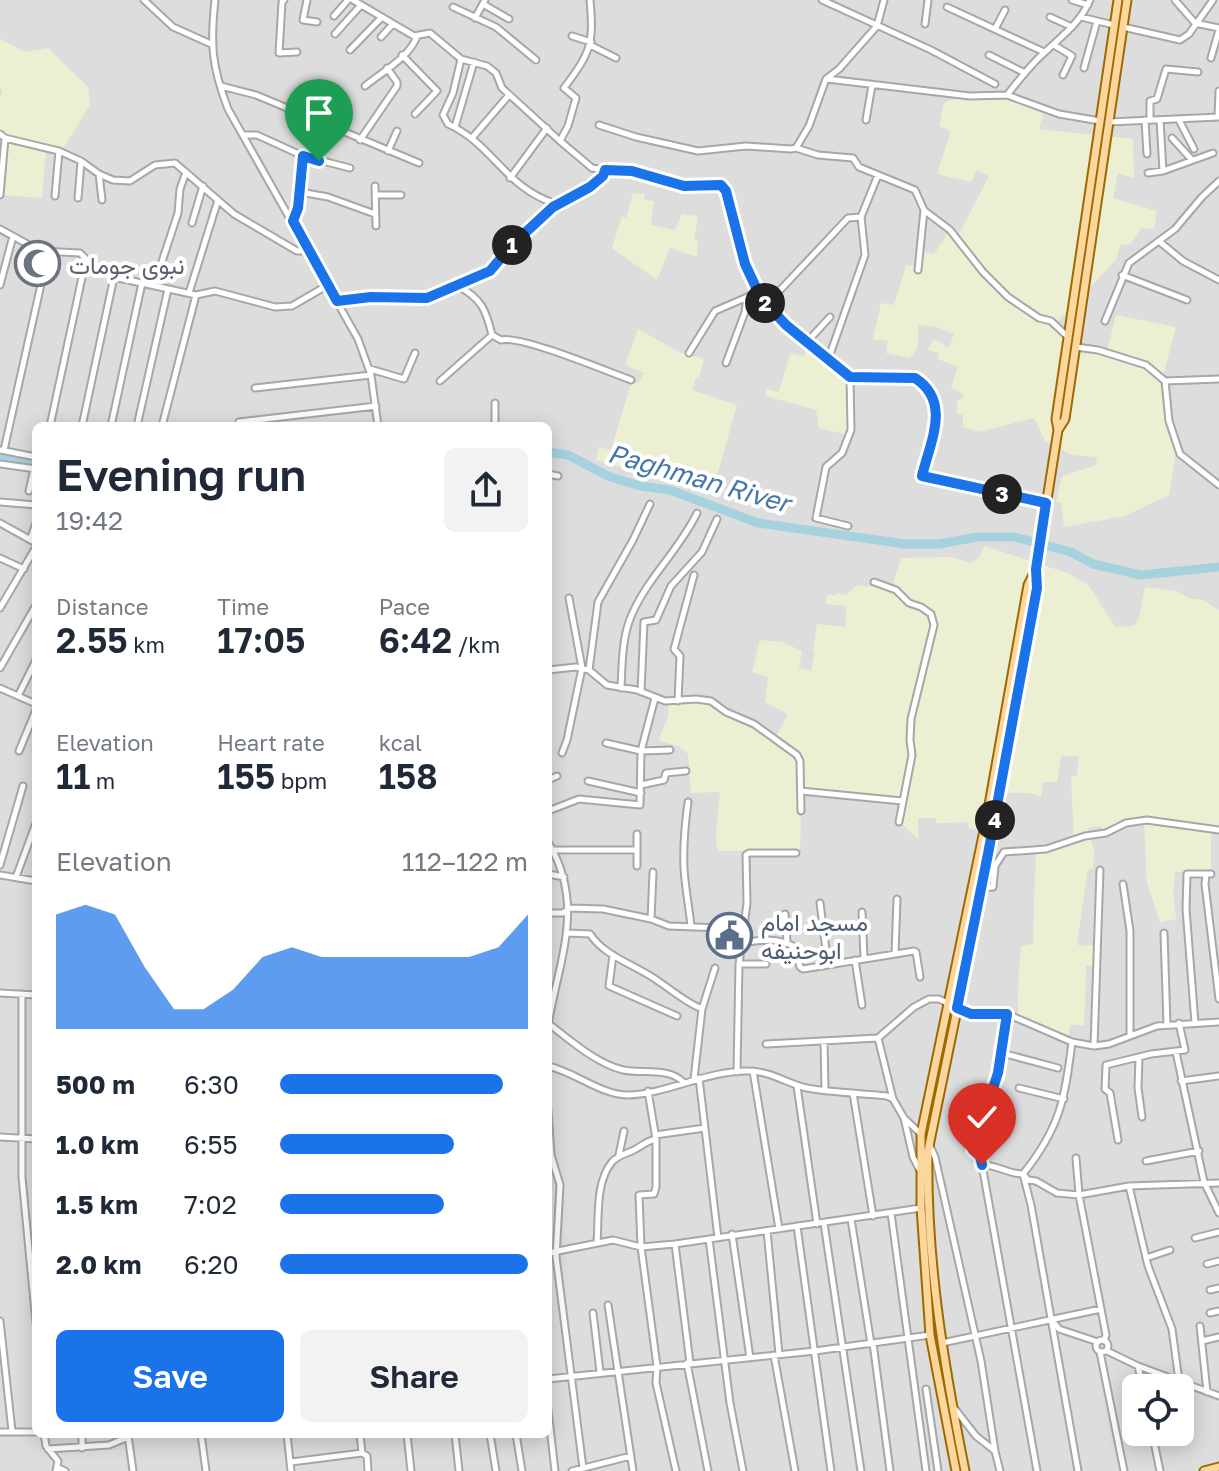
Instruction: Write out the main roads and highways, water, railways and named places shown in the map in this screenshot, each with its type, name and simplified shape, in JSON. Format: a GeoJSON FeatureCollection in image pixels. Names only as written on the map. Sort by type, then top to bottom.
{"type":"FeatureCollection","features":[{"type":"Feature","properties":{"kind":"main road"},"geometry":{"type":"LineString","coordinates":[[1118,0],[1119,26]]}},
{"type":"Feature","properties":{"kind":"main road"},"geometry":{"type":"LineString","coordinates":[[956,1471],[930,1335],[920,1170],[982,888],[1035,602],[1036,569],[1058,430],[1056,419],[1068,337],[1119,26],[1127,0]]}},
{"type":"Feature","properties":{"kind":"main road"},"geometry":{"type":"LineString","coordinates":[[1058,430],[1065,419],[1076,347],[1101,146]]}},
{"type":"Feature","properties":{"kind":"main road"},"geometry":{"type":"LineString","coordinates":[[965,1471],[941,1343],[933,1273],[926,1148],[921,1134],[987,816],[1028,585],[1036,569]]}},
{"type":"Feature","properties":{"kind":"main road"},"geometry":{"type":"LineString","coordinates":[[1204,1471],[1219,1467]]}},
{"type":"Feature","properties":{"kind":"waterway","name":"Paghman River"},"geometry":{"type":"LineString","coordinates":[[552,453],[568,455],[610,477],[640,486],[670,490],[758,523],[905,544],[939,544],[977,537],[1015,537],[1071,552],[1093,564],[1141,575],[1219,567]]}},
{"type":"Feature","properties":{"kind":"waterway","name":"Paghman River"},"geometry":{"type":"LineString","coordinates":[[0,459],[32,463]]}},
{"type":"Feature","properties":{"kind":"place","name":"نبوی جومات"},"geometry":{"type":"Point","coordinates":[38,264]}},
{"type":"Feature","properties":{"kind":"place","name":"مسجد امام ابوحنیفه"},"geometry":{"type":"Point","coordinates":[730,935]}}]}
